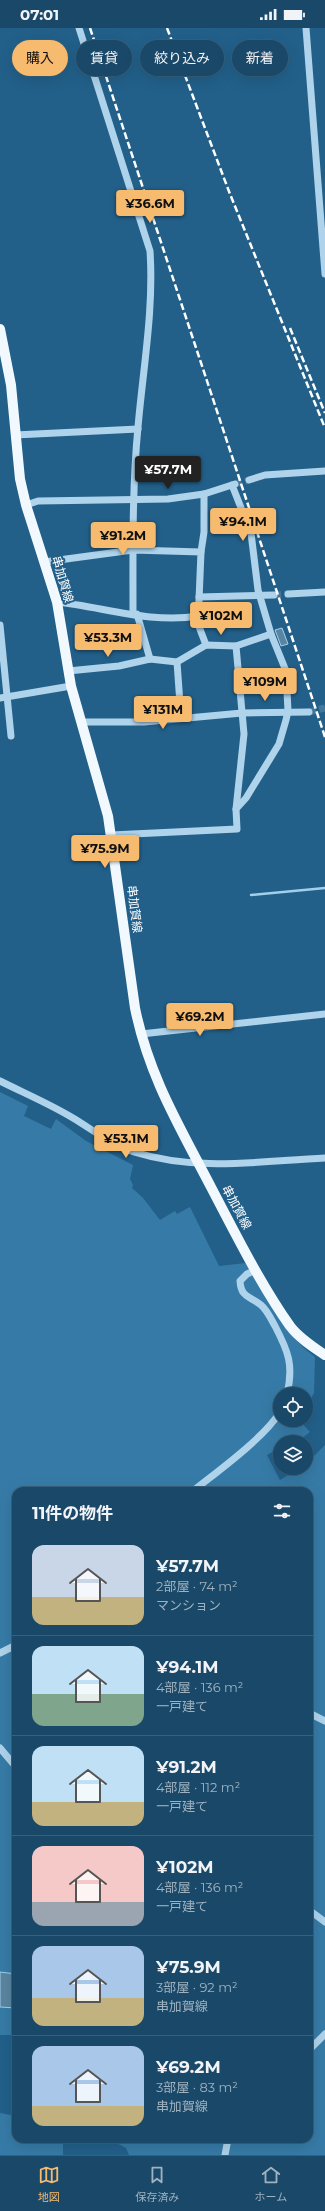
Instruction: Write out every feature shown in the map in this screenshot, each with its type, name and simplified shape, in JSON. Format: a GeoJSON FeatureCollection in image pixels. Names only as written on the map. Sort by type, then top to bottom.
{"type":"FeatureCollection","features":[{"type":"Feature","properties":{"kind":"main road","name":"串加賀線"},"geometry":{"type":"LineString","coordinates":[[0,329],[1,343],[10,385],[20,480],[26,505],[56,602],[71,686],[101,785],[112,835],[135,1008],[140,1034],[158,1086],[256,1270],[291,1327],[310,1345],[325,1355]]}},
{"type":"Feature","properties":{"kind":"street"},"geometry":{"type":"LineString","coordinates":[[79,28],[150,251],[152,270],[133,499],[135,614],[150,659]]}},
{"type":"Feature","properties":{"kind":"street"},"geometry":{"type":"LineString","coordinates":[[306,28],[325,274]]}},
{"type":"Feature","properties":{"kind":"street"},"geometry":{"type":"LineString","coordinates":[[15,434],[138,429]]}},
{"type":"Feature","properties":{"kind":"street"},"geometry":{"type":"LineString","coordinates":[[249,480],[265,475],[325,471]]}},
{"type":"Feature","properties":{"kind":"street"},"geometry":{"type":"LineString","coordinates":[[26,505],[38,501],[168,499],[204,494],[234,485],[251,533],[260,596],[286,671],[288,711],[279,744],[246,798],[236,809]]}},
{"type":"Feature","properties":{"kind":"street"},"geometry":{"type":"LineString","coordinates":[[204,494],[204,532],[201,552],[198,624],[206,645]]}},
{"type":"Feature","properties":{"kind":"street"},"geometry":{"type":"LineString","coordinates":[[44,562],[133,550],[201,552]]}},
{"type":"Feature","properties":{"kind":"street"},"geometry":{"type":"LineString","coordinates":[[288,594],[325,592]]}},
{"type":"Feature","properties":{"kind":"street"},"geometry":{"type":"LineString","coordinates":[[199,597],[274,595]]}},
{"type":"Feature","properties":{"kind":"street"},"geometry":{"type":"LineString","coordinates":[[56,602],[158,618],[184,618],[198,616]]}},
{"type":"Feature","properties":{"kind":"street"},"geometry":{"type":"LineString","coordinates":[[0,625],[4,697],[11,736]]}},
{"type":"Feature","properties":{"kind":"street"},"geometry":{"type":"LineString","coordinates":[[68,671],[119,666],[150,659],[178,662],[206,645],[236,646],[272,634]]}},
{"type":"Feature","properties":{"kind":"street"},"geometry":{"type":"LineString","coordinates":[[112,835],[237,829],[236,809],[243,756],[242,713],[236,646]]}},
{"type":"Feature","properties":{"kind":"street"},"geometry":{"type":"LineString","coordinates":[[178,662],[181,718]]}},
{"type":"Feature","properties":{"kind":"street"},"geometry":{"type":"LineString","coordinates":[[4,697],[71,686]]}},
{"type":"Feature","properties":{"kind":"street"},"geometry":{"type":"LineString","coordinates":[[81,722],[144,722],[242,713],[288,711],[309,712]]}},
{"type":"Feature","properties":{"kind":"street"},"geometry":{"type":"LineString","coordinates":[[140,1034],[325,1014]]}},
{"type":"Feature","properties":{"kind":"street"},"geometry":{"type":"LineString","coordinates":[[0,1081],[73,1118],[99,1136],[133,1152],[172,1161],[200,1165],[223,1165],[272,1160],[325,1158]]}},
{"type":"Feature","properties":{"kind":"street"},"geometry":{"type":"LineString","coordinates":[[256,1270],[248,1274],[240,1282],[240,1288],[243,1295],[261,1305],[268,1314],[287,1350],[290,1368],[288,1387]]}},
{"type":"Feature","properties":{"kind":"street"},"geometry":{"type":"LineString","coordinates":[[198,1487],[258,1437],[273,1422]]}},
{"type":"Feature","properties":{"kind":"street"},"geometry":{"type":"LineString","coordinates":[[0,1652],[12,1647]]}},
{"type":"Feature","properties":{"kind":"street"},"geometry":{"type":"LineString","coordinates":[[313,1715],[325,1721]]}},
{"type":"Feature","properties":{"kind":"street"},"geometry":{"type":"LineString","coordinates":[[0,1748],[12,1762]]}},
{"type":"Feature","properties":{"kind":"street"},"geometry":{"type":"LineString","coordinates":[[313,1913],[325,1922]]}},
{"type":"Feature","properties":{"kind":"street"},"geometry":{"type":"LineString","coordinates":[[313,2046],[325,2034]]}},
{"type":"Feature","properties":{"kind":"street"},"geometry":{"type":"LineString","coordinates":[[225,2155],[227,2143]]}},
{"type":"Feature","properties":{"kind":"shaded area"},"geometry":{"type":"Polygon","coordinates":[[[282,628],[288,644],[281,646],[275,630],[282,628]]]}},
{"type":"Feature","properties":{"kind":"shaded area"},"geometry":{"type":"Polygon","coordinates":[[[0,1092],[28,1106],[24,1116],[51,1129],[56,1119],[86,1141],[133,1165],[130,1179],[133,1185],[132,1188],[143,1198],[160,1220],[175,1211],[177,1214],[190,1207],[219,1266],[246,1263],[284,1326],[304,1348],[315,1357],[313,1395],[313,1387],[273,1387],[273,1427],[305,1427],[310,1432],[306,1435],[273,1435],[273,1452],[267,1455],[273,1467],[273,1475],[277,1475],[280,1480],[288,1475],[313,1475],[313,1457],[325,1445],[325,2155],[129,2155],[126,2148],[117,2143],[313,2143],[313,1487],[12,1487],[12,1974],[0,1972],[0,1092]]]}},
{"type":"Feature","properties":{"kind":"shaded area"},"geometry":{"type":"Polygon","coordinates":[[[0,1972],[12,1974],[12,2008],[0,2007],[0,1972]]]}},
{"type":"Feature","properties":{"kind":"shaded area"},"geometry":{"type":"Polygon","coordinates":[[[0,2007],[12,2008],[12,2035],[0,2035],[0,2007]]]}},
{"type":"Feature","properties":{"kind":"shaded area"},"geometry":{"type":"Polygon","coordinates":[[[0,2113],[12,2115],[12,2143],[63,2143],[63,2155],[0,2155],[0,2113]]]}},
{"type":"Feature","properties":{"kind":"waterway"},"geometry":{"type":"LineString","coordinates":[[251,895],[325,888]]}},
{"type":"Feature","properties":{"kind":"tunnel"},"geometry":{"type":"LineString","coordinates":[[235,484],[249,480]]}},
{"type":"Feature","properties":{"kind":"tunnel"},"geometry":{"type":"LineString","coordinates":[[274,595],[288,594]]}},
{"type":"Feature","properties":{"kind":"tunnel"},"geometry":{"type":"LineString","coordinates":[[309,712],[325,708]]}},
{"type":"Feature","properties":{"kind":"railway"},"geometry":{"type":"LineString","coordinates":[[90,28],[325,737]]}},
{"type":"Feature","properties":{"kind":"railway"},"geometry":{"type":"LineString","coordinates":[[167,28],[230,194],[325,428]]}},
{"type":"Feature","properties":{"kind":"railway"},"geometry":{"type":"LineString","coordinates":[[290,328],[325,413]]}}]}
